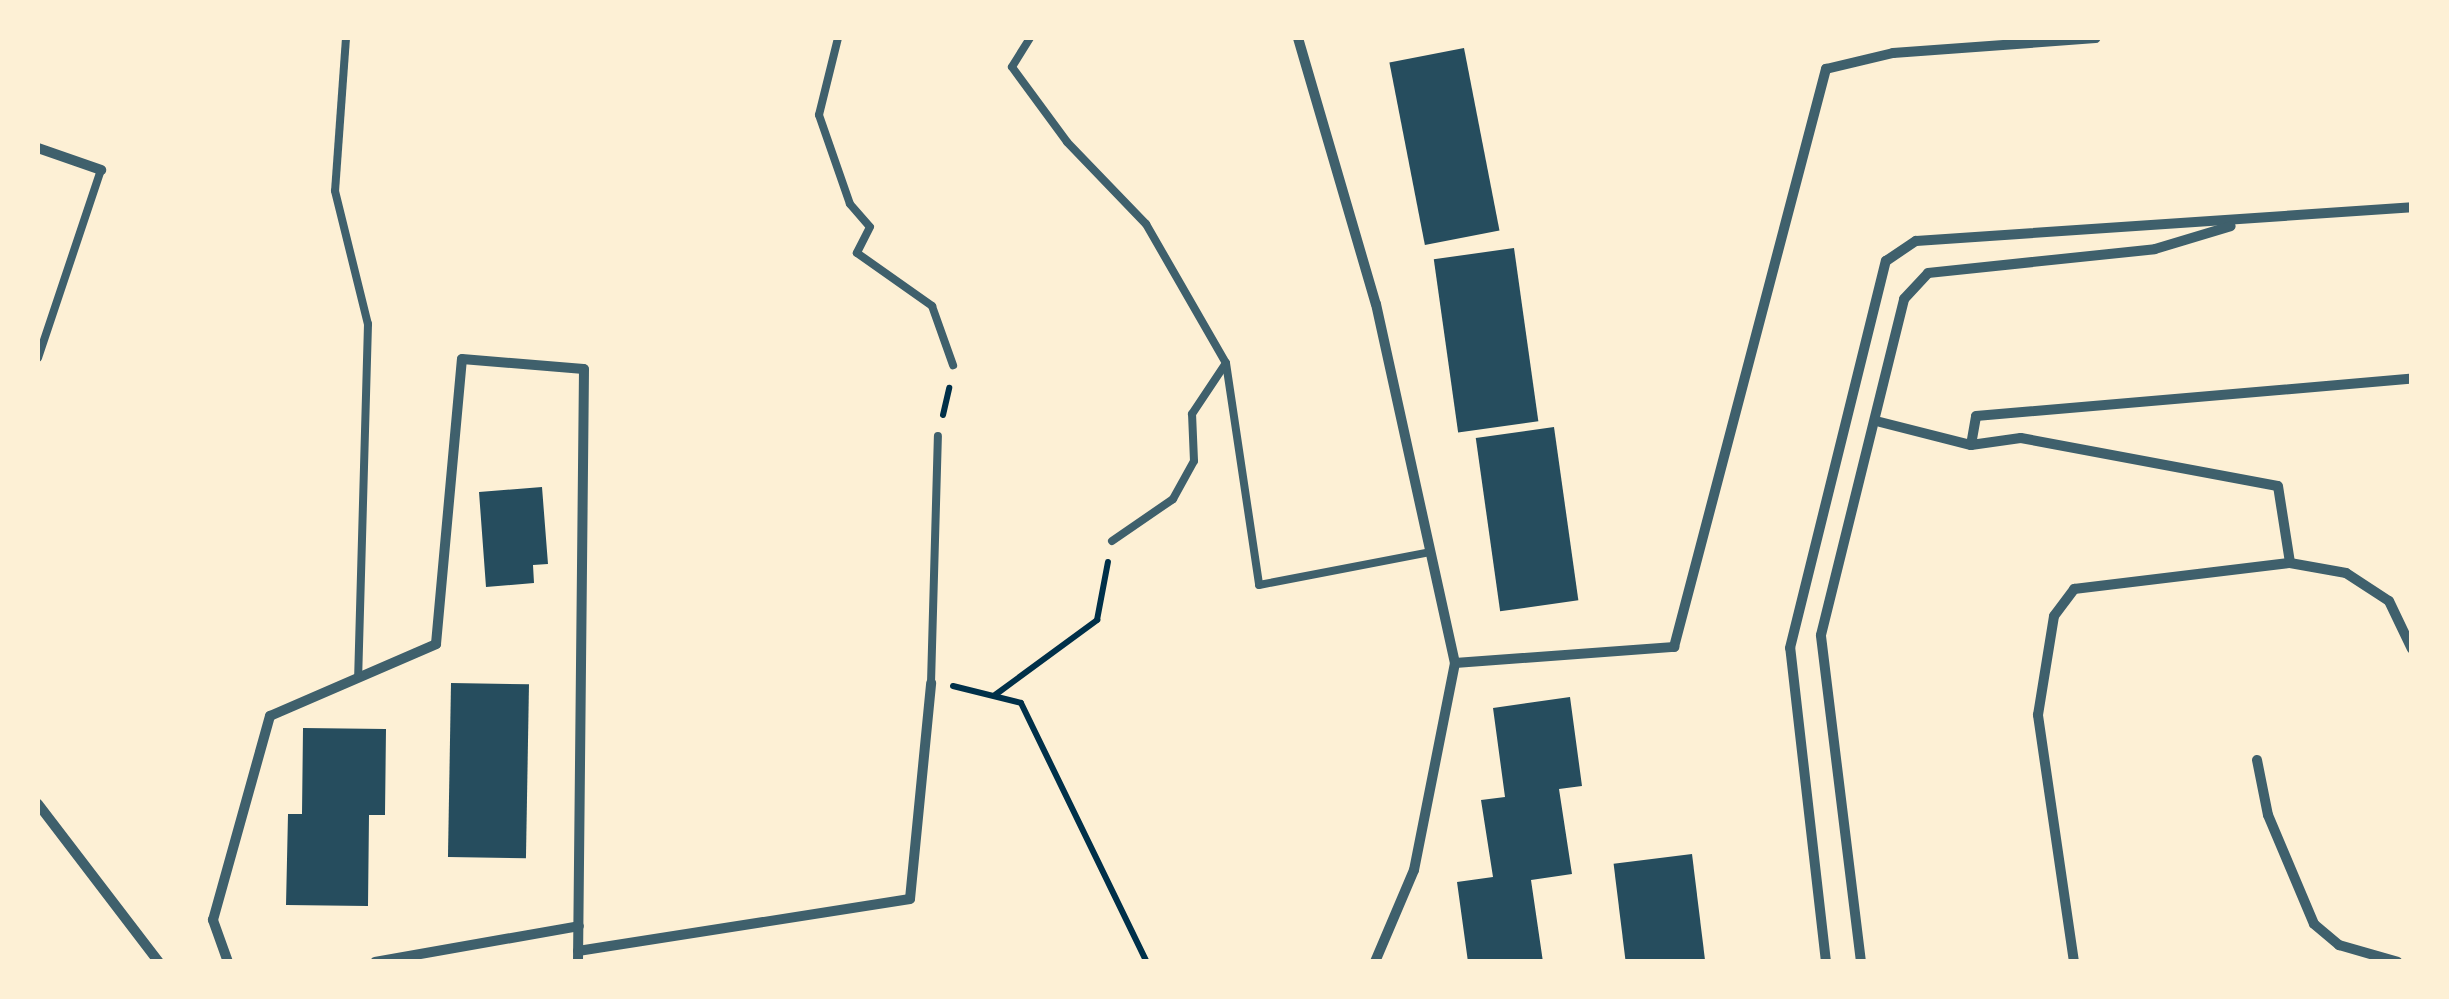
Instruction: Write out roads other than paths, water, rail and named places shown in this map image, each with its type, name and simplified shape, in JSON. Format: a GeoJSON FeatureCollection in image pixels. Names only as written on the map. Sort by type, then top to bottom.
{"type":"FeatureCollection","features":[{"type":"Feature","properties":{"kind":"street"},"geometry":{"type":"LineString","coordinates":[[1298,38],[1376,304],[1455,663],[1414,870],[1374,962]]}},
{"type":"Feature","properties":{"kind":"street"},"geometry":{"type":"LineString","coordinates":[[1455,663],[1674,647],[1826,70],[1893,52],[2096,38]]}},
{"type":"Feature","properties":{"kind":"street"},"geometry":{"type":"LineString","coordinates":[[38,148],[102,170]]}},
{"type":"Feature","properties":{"kind":"street"},"geometry":{"type":"LineString","coordinates":[[1826,962],[1790,648],[1886,261],[1916,240],[2246,222],[2412,207]]}},
{"type":"Feature","properties":{"kind":"street"},"geometry":{"type":"LineString","coordinates":[[1861,962],[1822,635],[1880,422],[1904,299],[1928,274],[2155,250],[2246,222]]}},
{"type":"Feature","properties":{"kind":"street"},"geometry":{"type":"LineString","coordinates":[[228,962],[213,920],[270,716],[436,644],[462,359],[584,369],[578,956],[910,900],[932,683]]}},
{"type":"Feature","properties":{"kind":"street"},"geometry":{"type":"LineString","coordinates":[[1970,444],[1976,416],[2412,379]]}},
{"type":"Feature","properties":{"kind":"street"},"geometry":{"type":"LineString","coordinates":[[1880,422],[1970,444],[2021,438],[2278,486],[2290,563]]}},
{"type":"Feature","properties":{"kind":"street"},"geometry":{"type":"LineString","coordinates":[[2074,962],[2038,715],[2054,616],[2074,589],[2290,563],[2346,573],[2390,601],[2412,649]]}},
{"type":"Feature","properties":{"kind":"street"},"geometry":{"type":"LineString","coordinates":[[2257,760],[2268,816],[2314,924],[2339,945],[2398,962]]}},
{"type":"Feature","properties":{"kind":"street"},"geometry":{"type":"LineString","coordinates":[[38,804],[159,962]]}},
{"type":"Feature","properties":{"kind":"street"},"geometry":{"type":"LineString","coordinates":[[375,962],[579,926]]}},
{"type":"Feature","properties":{"kind":"lane"},"geometry":{"type":"LineString","coordinates":[[346,38],[334,191],[368,324],[358,678]]}},
{"type":"Feature","properties":{"kind":"lane"},"geometry":{"type":"LineString","coordinates":[[838,38],[820,116],[850,204],[870,226],[857,253],[932,306],[954,365]]}},
{"type":"Feature","properties":{"kind":"lane"},"geometry":{"type":"LineString","coordinates":[[1030,38],[1012,67],[1066,142],[1146,224],[1226,363],[1260,584],[1430,552]]}},
{"type":"Feature","properties":{"kind":"lane"},"geometry":{"type":"LineString","coordinates":[[38,358],[102,170]]}},
{"type":"Feature","properties":{"kind":"lane"},"geometry":{"type":"LineString","coordinates":[[1112,541],[1173,499],[1194,461],[1192,414],[1226,363]]}},
{"type":"Feature","properties":{"kind":"lane"},"geometry":{"type":"LineString","coordinates":[[932,683],[938,436]]}}]}
